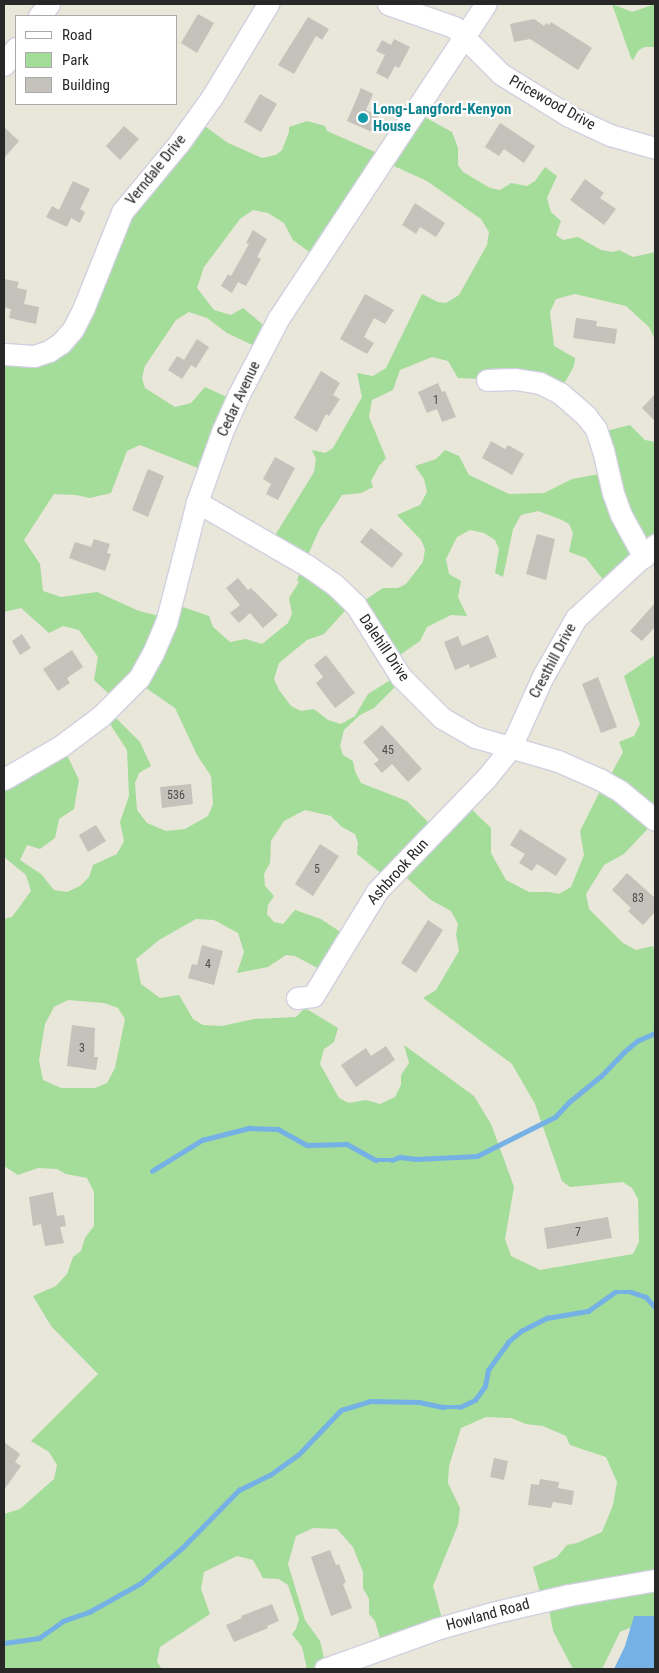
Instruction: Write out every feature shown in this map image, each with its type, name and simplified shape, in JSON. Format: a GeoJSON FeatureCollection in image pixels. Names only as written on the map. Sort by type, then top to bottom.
{"type":"FeatureCollection","features":[{"type":"Feature","properties":{"kind":"street"},"geometry":{"type":"LineString","coordinates":[[41,15],[49,4]]}},
{"type":"Feature","properties":{"kind":"street","name":"Verndale Drive"},"geometry":{"type":"LineString","coordinates":[[4,354],[34,356],[49,351],[60,343],[73,329],[84,307],[122,212],[179,143],[212,97],[268,4]]}},
{"type":"Feature","properties":{"kind":"street","name":"Pricewood Drive"},"geometry":{"type":"LineString","coordinates":[[388,4],[454,27],[482,58],[501,74],[536,98],[569,116],[610,135],[655,148]]}},
{"type":"Feature","properties":{"kind":"street","name":"Cedar Avenue"},"geometry":{"type":"LineString","coordinates":[[4,779],[69,740],[101,716],[139,678],[153,653],[166,623],[197,502],[232,409],[278,319],[486,4]]}},
{"type":"Feature","properties":{"kind":"street"},"geometry":{"type":"LineString","coordinates":[[4,65],[15,49]]}},
{"type":"Feature","properties":{"kind":"street"},"geometry":{"type":"LineString","coordinates":[[487,380],[515,380],[540,383],[560,392],[586,416],[596,429],[613,493],[621,515],[650,551]]}},
{"type":"Feature","properties":{"kind":"street","name":"Dalehill Drive"},"geometry":{"type":"LineString","coordinates":[[197,502],[308,566],[334,584],[355,604],[401,677],[426,704],[459,729],[510,748],[558,762],[601,780],[620,791],[655,820]]}},
{"type":"Feature","properties":{"kind":"street","name":"Cresthill Drive"},"geometry":{"type":"LineString","coordinates":[[510,748],[542,676],[576,618],[650,551]]}},
{"type":"Feature","properties":{"kind":"street","name":"Ashbrook Run"},"geometry":{"type":"LineString","coordinates":[[297,998],[313,996],[376,891],[487,777],[510,748]]}},
{"type":"Feature","properties":{"kind":"street","name":"Howland Road"},"geometry":{"type":"LineString","coordinates":[[325,1669],[436,1629],[481,1616],[569,1595],[655,1580]]}},
{"type":"Feature","properties":{"kind":"green space"},"geometry":{"type":"Polygon","coordinates":[[[612,4],[632,12],[655,4],[655,47],[644,47],[638,51],[633,60],[631,58],[612,4]]]}},
{"type":"Feature","properties":{"kind":"green space"},"geometry":{"type":"Polygon","coordinates":[[[419,114],[452,132],[458,148],[458,165],[463,172],[490,188],[500,190],[511,183],[527,186],[535,181],[545,167],[557,176],[547,198],[551,212],[561,221],[556,235],[563,240],[578,237],[601,250],[613,252],[619,250],[633,257],[655,252],[655,340],[649,327],[626,306],[575,294],[556,299],[550,312],[554,346],[575,358],[574,366],[559,393],[484,379],[458,378],[448,361],[432,357],[400,370],[393,390],[372,400],[369,417],[386,458],[371,481],[373,487],[361,493],[342,495],[319,530],[304,564],[351,604],[324,634],[307,640],[279,663],[274,679],[279,690],[291,706],[301,711],[314,709],[328,720],[341,724],[355,716],[368,694],[397,676],[401,681],[374,708],[360,715],[344,730],[340,746],[343,755],[353,761],[355,771],[361,783],[407,801],[435,829],[466,804],[491,828],[491,853],[506,880],[529,892],[559,894],[571,887],[584,855],[580,831],[604,783],[608,780],[623,752],[619,742],[634,736],[640,724],[624,676],[655,655],[655,806],[650,814],[655,821],[624,854],[604,865],[586,894],[589,909],[623,943],[636,950],[653,946],[655,954],[655,1625],[636,1625],[620,1632],[602,1669],[573,1669],[553,1631],[548,1603],[542,1600],[533,1567],[557,1557],[567,1545],[577,1543],[602,1532],[613,1505],[617,1482],[606,1457],[570,1445],[566,1436],[543,1426],[526,1424],[511,1418],[486,1417],[461,1428],[449,1466],[448,1483],[460,1508],[458,1525],[433,1586],[444,1626],[383,1648],[375,1621],[369,1614],[369,1599],[363,1588],[363,1572],[353,1547],[337,1529],[313,1528],[296,1536],[288,1564],[305,1620],[320,1641],[326,1667],[324,1669],[307,1669],[302,1647],[292,1634],[296,1629],[299,1619],[288,1585],[279,1579],[263,1578],[253,1560],[237,1556],[204,1572],[201,1589],[210,1614],[160,1647],[157,1662],[162,1669],[4,1669],[4,1514],[20,1509],[54,1479],[57,1465],[49,1452],[31,1441],[98,1374],[51,1326],[33,1296],[56,1286],[67,1274],[73,1257],[81,1251],[85,1238],[94,1226],[94,1192],[87,1178],[66,1174],[57,1169],[38,1168],[18,1175],[4,1166],[4,919],[12,917],[31,891],[26,875],[4,857],[4,780],[67,755],[79,780],[74,809],[59,819],[55,838],[40,849],[27,845],[20,860],[41,874],[54,890],[67,892],[80,886],[89,877],[93,865],[117,854],[124,841],[120,822],[129,796],[127,750],[108,721],[110,716],[116,718],[140,742],[151,766],[139,773],[135,783],[137,810],[147,823],[166,831],[185,829],[208,816],[213,804],[211,776],[197,755],[175,708],[143,686],[121,705],[94,680],[98,657],[79,630],[63,626],[49,633],[21,608],[4,612],[4,354],[69,343],[123,225],[202,124],[228,143],[262,158],[276,155],[282,150],[289,127],[307,121],[325,126],[327,131],[391,159],[419,114]],[[392,165],[323,262],[293,240],[284,223],[268,213],[253,210],[240,219],[204,267],[197,288],[214,310],[231,315],[243,308],[273,333],[263,350],[227,333],[207,318],[189,312],[176,320],[145,366],[142,378],[145,388],[175,407],[191,403],[205,387],[240,403],[208,472],[140,445],[127,451],[111,493],[90,498],[54,494],[24,540],[40,564],[43,591],[61,597],[97,592],[139,611],[171,619],[177,605],[209,616],[213,627],[230,642],[246,639],[262,644],[288,623],[292,614],[289,598],[299,582],[297,580],[303,565],[271,542],[314,472],[316,459],[312,450],[325,453],[333,448],[362,397],[357,373],[373,376],[386,368],[422,294],[438,302],[446,303],[459,295],[487,245],[489,232],[481,219],[427,181],[392,165]],[[305,810],[284,821],[271,841],[270,863],[264,874],[265,886],[274,896],[268,905],[267,914],[274,922],[283,924],[295,910],[321,919],[345,935],[325,972],[295,956],[286,955],[268,967],[237,973],[244,952],[238,933],[214,920],[196,919],[159,940],[136,959],[141,984],[160,998],[179,995],[193,1019],[203,1025],[222,1026],[254,1019],[296,1017],[305,1008],[338,1028],[334,1042],[324,1049],[320,1064],[339,1098],[349,1103],[366,1100],[380,1104],[395,1097],[401,1085],[401,1075],[409,1063],[404,1045],[474,1096],[491,1124],[514,1187],[505,1239],[511,1256],[540,1270],[633,1254],[639,1242],[638,1199],[632,1188],[623,1182],[570,1187],[562,1181],[535,1104],[512,1064],[423,998],[436,990],[459,951],[456,934],[458,924],[451,911],[431,900],[398,870],[387,878],[357,854],[358,843],[355,834],[342,827],[331,816],[305,810]],[[68,1000],[54,1007],[45,1024],[39,1060],[43,1080],[61,1088],[95,1088],[107,1083],[115,1068],[125,1019],[118,1008],[104,1003],[68,1000]]]}},
{"type":"Feature","properties":{"kind":"green space"},"geometry":{"type":"Polygon","coordinates":[[[630,425],[645,440],[655,442],[655,545],[608,586],[586,558],[569,552],[573,533],[569,524],[562,520],[538,511],[521,515],[513,529],[503,577],[495,573],[499,549],[495,540],[484,533],[470,530],[457,537],[446,559],[449,574],[461,581],[458,597],[467,616],[451,615],[427,627],[420,641],[390,662],[359,604],[383,588],[398,588],[406,584],[423,562],[425,549],[421,540],[397,515],[420,505],[427,492],[424,479],[415,466],[436,459],[445,450],[459,456],[469,475],[509,494],[544,493],[572,479],[605,473],[598,433],[630,425]]]}},
{"type":"Feature","properties":{"kind":"water"},"geometry":{"type":"Polygon","coordinates":[[[634,1616],[655,1616],[655,1669],[614,1669],[625,1646],[634,1616]]]}},
{"type":"Feature","properties":{"kind":"building"},"geometry":{"type":"Polygon","coordinates":[[[198,14],[214,23],[197,53],[181,43],[198,14]]]}},
{"type":"Feature","properties":{"kind":"building"},"geometry":{"type":"Polygon","coordinates":[[[308,17],[329,29],[322,40],[316,36],[294,74],[278,65],[308,17]]]}},
{"type":"Feature","properties":{"kind":"building"},"geometry":{"type":"Polygon","coordinates":[[[534,19],[544,26],[546,23],[549,25],[551,22],[592,48],[578,70],[530,39],[514,42],[510,24],[534,19]]]}},
{"type":"Feature","properties":{"kind":"building"},"geometry":{"type":"Polygon","coordinates":[[[394,39],[410,47],[399,68],[395,66],[388,79],[376,73],[385,55],[376,51],[382,40],[391,45],[394,39]]]}},
{"type":"Feature","properties":{"kind":"building","name":"Long-Langford-Kenyon House"},"geometry":{"type":"Polygon","coordinates":[[[361,88],[373,94],[366,110],[379,116],[372,132],[347,121],[361,88]]]}},
{"type":"Feature","properties":{"kind":"building"},"geometry":{"type":"Polygon","coordinates":[[[260,94],[277,104],[261,132],[244,122],[260,94]]]}},
{"type":"Feature","properties":{"kind":"building"},"geometry":{"type":"Polygon","coordinates":[[[500,123],[535,146],[524,163],[504,149],[499,156],[485,147],[500,123]]]}},
{"type":"Feature","properties":{"kind":"building"},"geometry":{"type":"Polygon","coordinates":[[[124,126],[139,139],[120,160],[106,146],[124,126]]]}},
{"type":"Feature","properties":{"kind":"building"},"geometry":{"type":"Polygon","coordinates":[[[4,127],[19,141],[4,158],[4,127]]]}},
{"type":"Feature","properties":{"kind":"building"},"geometry":{"type":"Polygon","coordinates":[[[585,179],[604,193],[600,198],[616,209],[604,225],[570,200],[585,179]]]}},
{"type":"Feature","properties":{"kind":"building"},"geometry":{"type":"Polygon","coordinates":[[[73,181],[90,189],[80,209],[85,212],[80,223],[71,218],[67,227],[46,217],[52,206],[59,210],[73,181]]]}},
{"type":"Feature","properties":{"kind":"building"},"geometry":{"type":"Polygon","coordinates":[[[415,203],[445,223],[436,237],[420,227],[416,234],[402,225],[415,203]]]}},
{"type":"Feature","properties":{"kind":"building"},"geometry":{"type":"Polygon","coordinates":[[[253,230],[267,239],[257,257],[261,259],[246,286],[238,282],[232,293],[221,286],[228,274],[231,276],[249,244],[246,243],[253,230]]]}},
{"type":"Feature","properties":{"kind":"building"},"geometry":{"type":"Polygon","coordinates":[[[4,279],[19,282],[17,288],[27,290],[24,304],[39,307],[36,324],[9,318],[11,309],[4,307],[4,279]]]}},
{"type":"Feature","properties":{"kind":"building"},"geometry":{"type":"Polygon","coordinates":[[[365,294],[394,310],[385,324],[374,318],[364,337],[374,343],[367,354],[340,339],[365,294]]]}},
{"type":"Feature","properties":{"kind":"building"},"geometry":{"type":"Polygon","coordinates":[[[576,318],[597,321],[596,326],[617,329],[615,344],[573,338],[576,318]]]}},
{"type":"Feature","properties":{"kind":"building"},"geometry":{"type":"Polygon","coordinates":[[[197,339],[209,347],[196,368],[191,365],[182,379],[168,370],[177,356],[184,360],[197,339]]]}},
{"type":"Feature","properties":{"kind":"building"},"geometry":{"type":"Polygon","coordinates":[[[321,371],[340,383],[333,395],[340,399],[329,416],[326,414],[317,432],[294,418],[321,371]]]}},
{"type":"Feature","properties":{"kind":"building"},"geometry":{"type":"Polygon","coordinates":[[[438,383],[442,392],[445,391],[456,417],[442,422],[437,409],[427,413],[418,392],[438,383]]]}},
{"type":"Feature","properties":{"kind":"building"},"geometry":{"type":"Polygon","coordinates":[[[655,394],[655,421],[642,408],[655,394]]]}},
{"type":"Feature","properties":{"kind":"building"},"geometry":{"type":"Polygon","coordinates":[[[491,441],[505,449],[508,445],[524,454],[512,475],[482,458],[491,441]]]}},
{"type":"Feature","properties":{"kind":"building"},"geometry":{"type":"Polygon","coordinates":[[[275,457],[295,468],[278,500],[266,494],[271,484],[263,479],[275,457]]]}},
{"type":"Feature","properties":{"kind":"building"},"geometry":{"type":"Polygon","coordinates":[[[148,469],[164,476],[148,517],[132,510],[148,469]]]}},
{"type":"Feature","properties":{"kind":"building"},"geometry":{"type":"Polygon","coordinates":[[[371,528],[403,554],[392,568],[360,542],[371,528]]]}},
{"type":"Feature","properties":{"kind":"building"},"geometry":{"type":"Polygon","coordinates":[[[537,534],[555,539],[546,580],[526,574],[537,534]]]}},
{"type":"Feature","properties":{"kind":"building"},"geometry":{"type":"Polygon","coordinates":[[[94,539],[110,544],[107,553],[111,554],[105,571],[69,558],[75,542],[91,547],[94,539]]]}},
{"type":"Feature","properties":{"kind":"building"},"geometry":{"type":"Polygon","coordinates":[[[238,578],[248,590],[251,588],[278,615],[263,628],[250,613],[239,623],[230,613],[240,605],[226,588],[238,578]]]}},
{"type":"Feature","properties":{"kind":"building"},"geometry":{"type":"Polygon","coordinates":[[[655,603],[655,627],[642,641],[630,631],[655,603]]]}},
{"type":"Feature","properties":{"kind":"building"},"geometry":{"type":"Polygon","coordinates":[[[22,634],[31,648],[20,655],[12,641],[22,634]]]}},
{"type":"Feature","properties":{"kind":"building"},"geometry":{"type":"Polygon","coordinates":[[[488,635],[497,657],[470,668],[469,664],[455,670],[444,642],[458,636],[462,646],[488,635]]]}},
{"type":"Feature","properties":{"kind":"building"},"geometry":{"type":"Polygon","coordinates":[[[72,650],[83,667],[67,678],[70,683],[58,691],[43,669],[72,650]]]}},
{"type":"Feature","properties":{"kind":"building"},"geometry":{"type":"Polygon","coordinates":[[[326,655],[355,693],[335,708],[316,683],[323,677],[314,665],[326,655]]]}},
{"type":"Feature","properties":{"kind":"building"},"geometry":{"type":"Polygon","coordinates":[[[598,677],[617,727],[601,733],[582,684],[598,677]]]}},
{"type":"Feature","properties":{"kind":"building"},"geometry":{"type":"Polygon","coordinates":[[[382,725],[422,769],[408,782],[392,764],[382,773],[374,764],[379,760],[363,742],[382,725]]]}},
{"type":"Feature","properties":{"kind":"building"},"geometry":{"type":"Polygon","coordinates":[[[191,784],[193,804],[162,808],[160,787],[191,784]]]}},
{"type":"Feature","properties":{"kind":"building"},"geometry":{"type":"Polygon","coordinates":[[[96,825],[106,841],[88,852],[79,835],[96,825]]]}},
{"type":"Feature","properties":{"kind":"building"},"geometry":{"type":"Polygon","coordinates":[[[520,829],[567,859],[556,876],[537,864],[532,871],[519,863],[525,854],[510,845],[520,829]]]}},
{"type":"Feature","properties":{"kind":"building"},"geometry":{"type":"Polygon","coordinates":[[[320,844],[339,856],[313,896],[295,884],[320,844]]]}},
{"type":"Feature","properties":{"kind":"building"},"geometry":{"type":"Polygon","coordinates":[[[627,873],[655,898],[655,912],[643,925],[628,911],[631,908],[612,890],[627,873]]]}},
{"type":"Feature","properties":{"kind":"building"},"geometry":{"type":"Polygon","coordinates":[[[428,920],[443,930],[416,973],[401,963],[428,920]]]}},
{"type":"Feature","properties":{"kind":"building"},"geometry":{"type":"Polygon","coordinates":[[[202,945],[223,951],[214,985],[188,978],[192,964],[197,965],[202,945]]]}},
{"type":"Feature","properties":{"kind":"building"},"geometry":{"type":"Polygon","coordinates":[[[72,1025],[95,1028],[94,1057],[98,1057],[96,1070],[67,1066],[72,1025]]]}},
{"type":"Feature","properties":{"kind":"building"},"geometry":{"type":"Polygon","coordinates":[[[386,1046],[395,1060],[356,1087],[341,1065],[366,1048],[371,1056],[386,1046]]]}},
{"type":"Feature","properties":{"kind":"building"},"geometry":{"type":"Polygon","coordinates":[[[53,1192],[57,1216],[64,1215],[66,1226],[60,1227],[64,1243],[45,1246],[41,1224],[33,1226],[29,1197],[53,1192]]]}},
{"type":"Feature","properties":{"kind":"building"},"geometry":{"type":"Polygon","coordinates":[[[608,1217],[612,1238],[547,1249],[544,1228],[608,1217]]]}},
{"type":"Feature","properties":{"kind":"building"},"geometry":{"type":"Polygon","coordinates":[[[4,1442],[20,1454],[15,1462],[21,1466],[4,1490],[4,1442]]]}},
{"type":"Feature","properties":{"kind":"building"},"geometry":{"type":"Polygon","coordinates":[[[494,1458],[508,1461],[504,1480],[490,1477],[494,1458]]]}},
{"type":"Feature","properties":{"kind":"building"},"geometry":{"type":"Polygon","coordinates":[[[540,1479],[559,1482],[558,1488],[574,1491],[572,1505],[553,1502],[551,1508],[528,1505],[531,1484],[539,1485],[540,1479]]]}},
{"type":"Feature","properties":{"kind":"building"},"geometry":{"type":"Polygon","coordinates":[[[330,1550],[336,1565],[339,1564],[346,1582],[343,1584],[352,1608],[331,1616],[311,1557],[330,1550]]]}},
{"type":"Feature","properties":{"kind":"building"},"geometry":{"type":"Polygon","coordinates":[[[272,1604],[279,1621],[267,1626],[268,1628],[234,1642],[226,1625],[242,1618],[241,1616],[272,1604]]]}},
{"type":"Feature","properties":{"kind":"waterway"},"geometry":{"type":"LineString","coordinates":[[152,1171],[202,1140],[249,1128],[278,1129],[307,1145],[347,1144],[376,1160],[392,1160],[400,1157],[416,1159],[477,1156],[555,1117],[637,1041],[655,1033]]}},
{"type":"Feature","properties":{"kind":"waterway"},"geometry":{"type":"LineString","coordinates":[[4,1643],[39,1638],[63,1621],[89,1612],[141,1583],[181,1549],[239,1490],[270,1475],[298,1455],[341,1410],[370,1401],[419,1402],[443,1407],[460,1407],[475,1400],[485,1386],[488,1370],[508,1342],[521,1331],[547,1318],[588,1311],[615,1292],[631,1292],[646,1297],[655,1307]]}},
{"type":"Feature","properties":{"kind":"place","name":"Long-Langford-Kenyon House"},"geometry":{"type":"Point","coordinates":[363,118]}}]}
